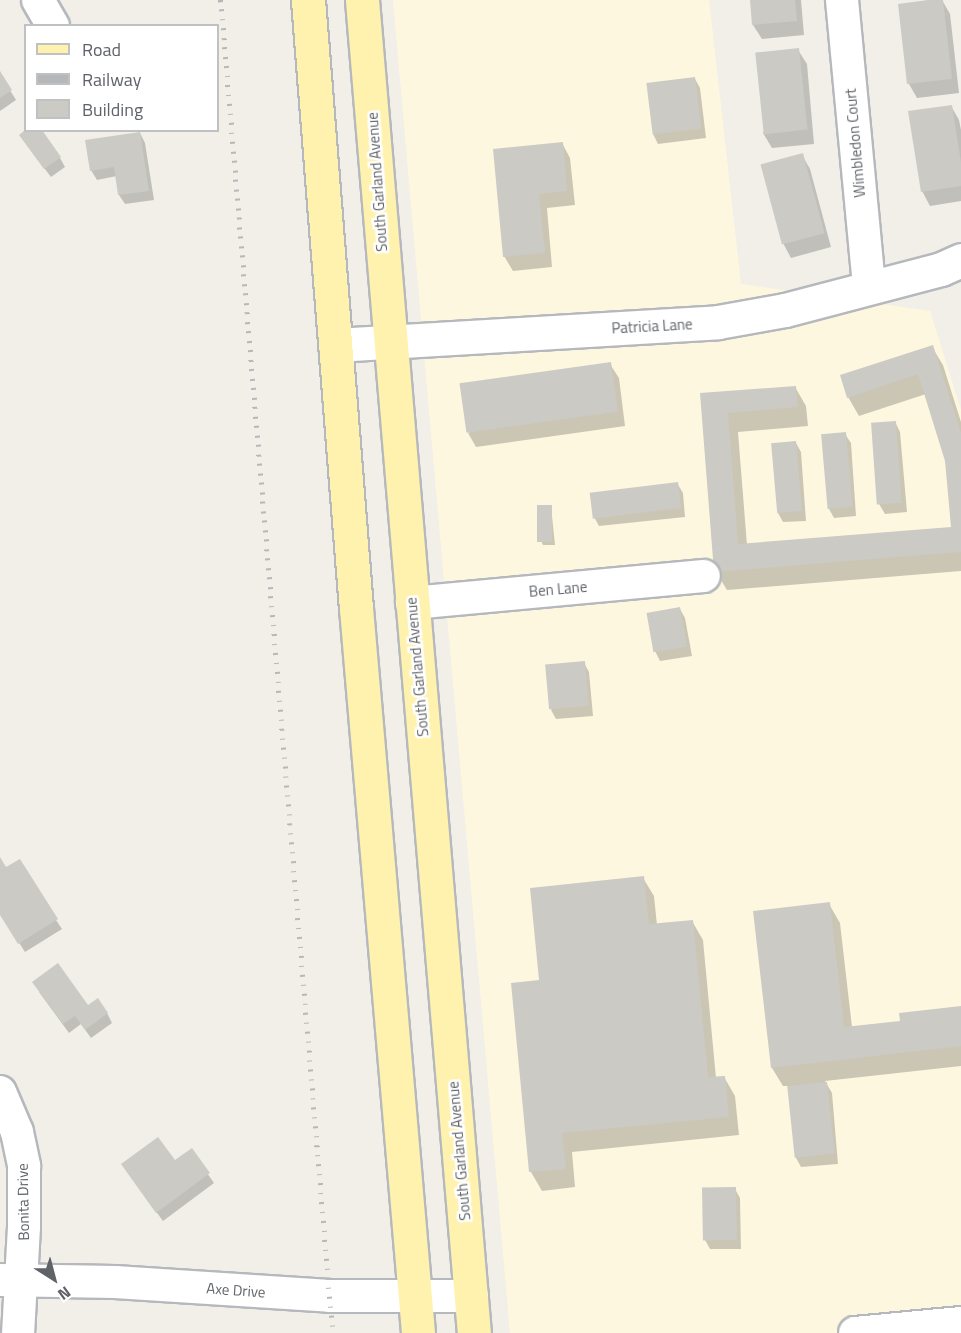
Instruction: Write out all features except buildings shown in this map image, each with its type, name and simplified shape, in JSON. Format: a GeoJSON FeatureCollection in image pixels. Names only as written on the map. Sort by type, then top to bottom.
{"type":"FeatureCollection","features":[{"type":"Feature","properties":{"kind":"main road"},"geometry":{"type":"LineString","coordinates":[[308,0],[418,1333]]}},
{"type":"Feature","properties":{"kind":"main road","name":"South Garland Avenue"},"geometry":{"type":"LineString","coordinates":[[362,0],[474,1333]]}},
{"type":"Feature","properties":{"kind":"street"},"geometry":{"type":"LineString","coordinates":[[38,0],[52,24]]}},
{"type":"Feature","properties":{"kind":"street","name":"Wimbledon Court"},"geometry":{"type":"LineString","coordinates":[[842,0],[868,287]]}},
{"type":"Feature","properties":{"kind":"street","name":"Patricia Lane"},"geometry":{"type":"LineString","coordinates":[[335,345],[718,322],[785,310],[941,269],[961,260]]}},
{"type":"Feature","properties":{"kind":"street","name":"Ben Lane"},"geometry":{"type":"LineString","coordinates":[[412,603],[704,576]]}},
{"type":"Feature","properties":{"kind":"street","name":"Bonita Drive"},"geometry":{"type":"LineString","coordinates":[[0,1092],[17,1132],[24,1166],[11,1279],[18,1333]]}},
{"type":"Feature","properties":{"kind":"street","name":"Axe Drive"},"geometry":{"type":"LineString","coordinates":[[11,1279],[330,1296],[472,1296]]}},
{"type":"Feature","properties":{"kind":"street"},"geometry":{"type":"LineString","coordinates":[[855,1333],[961,1323]]}},
{"type":"Feature","properties":{"kind":"shaded area"},"geometry":{"type":"Polygon","coordinates":[[[393,0],[709,0],[741,284],[930,311],[961,410],[961,1333],[510,1333],[393,0]]]}},
{"type":"Feature","properties":{"kind":"railway"},"geometry":{"type":"LineString","coordinates":[[221,0],[333,1333]]}}]}
